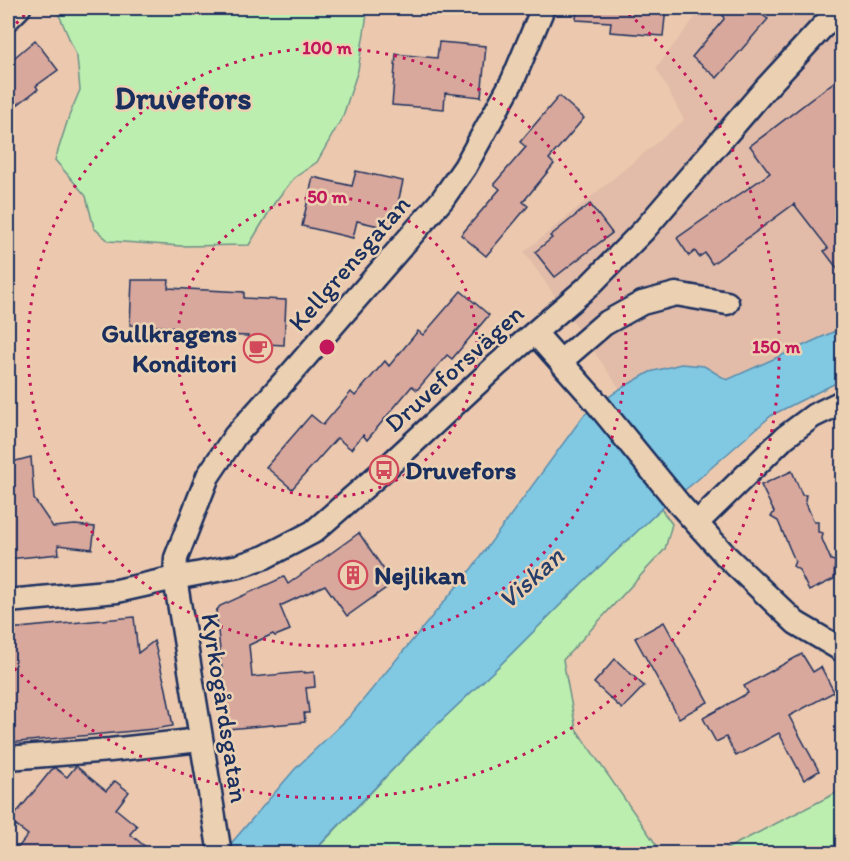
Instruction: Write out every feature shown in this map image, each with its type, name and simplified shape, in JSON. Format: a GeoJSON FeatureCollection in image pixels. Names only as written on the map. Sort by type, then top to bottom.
{"type":"FeatureCollection","features":[{"type":"Feature","properties":{"kind":"street","name":"Kellgrensgatan"},"geometry":{"type":"LineString","coordinates":[[175,578],[176,558],[208,476],[235,436],[447,192],[465,167],[513,80],[543,8]]}},
{"type":"Feature","properties":{"kind":"street","name":"Druveforsvägen"},"geometry":{"type":"LineString","coordinates":[[8,600],[117,591],[239,566],[265,557],[313,532],[496,366],[591,284],[644,230],[723,137],[840,8]]}},
{"type":"Feature","properties":{"kind":"street"},"geometry":{"type":"LineString","coordinates":[[561,362],[604,324],[642,303],[676,294],[727,303]]}},
{"type":"Feature","properties":{"kind":"street"},"geometry":{"type":"LineString","coordinates":[[535,333],[726,556],[796,623],[843,650]]}},
{"type":"Feature","properties":{"kind":"street"},"geometry":{"type":"LineString","coordinates":[[697,523],[785,437],[813,416],[843,402]]}},
{"type":"Feature","properties":{"kind":"street","name":"Kyrkogårdsgatan"},"geometry":{"type":"LineString","coordinates":[[175,578],[219,851]]}},
{"type":"Feature","properties":{"kind":"street"},"geometry":{"type":"LineString","coordinates":[[8,758],[201,740]]}},
{"type":"Feature","properties":{"kind":"shaded area"},"geometry":{"type":"Polygon","coordinates":[[[702,8],[842,8],[842,328],[726,380],[704,366],[650,372],[620,389],[524,252],[684,120],[656,68],[702,8]]]}},
{"type":"Feature","properties":{"kind":"green space"},"geometry":{"type":"Polygon","coordinates":[[[54,8],[368,8],[358,70],[343,116],[317,162],[294,178],[275,202],[249,245],[181,246],[109,241],[94,228],[86,196],[55,160],[80,90],[77,57],[54,8]]]}},
{"type":"Feature","properties":{"kind":"green space"},"geometry":{"type":"Polygon","coordinates":[[[661,509],[672,524],[665,549],[563,660],[576,729],[662,853],[312,854],[424,737],[661,509]]]}},
{"type":"Feature","properties":{"kind":"green space"},"geometry":{"type":"Polygon","coordinates":[[[842,790],[842,853],[718,853],[842,790]]]}},
{"type":"Feature","properties":{"kind":"water","name":"Viskan"},"geometry":{"type":"Polygon","coordinates":[[[842,328],[842,380],[772,415],[661,509],[424,737],[312,853],[222,854],[295,769],[349,717],[472,568],[584,415],[620,389],[650,372],[681,364],[704,366],[727,380],[842,328]]]}},
{"type":"Feature","properties":{"kind":"building"},"geometry":{"type":"Polygon","coordinates":[[[577,8],[666,8],[663,36],[610,32],[611,22],[576,20],[577,8]]]}},
{"type":"Feature","properties":{"kind":"building"},"geometry":{"type":"Polygon","coordinates":[[[721,8],[769,8],[762,15],[768,19],[717,78],[692,57],[724,19],[721,8]]]}},
{"type":"Feature","properties":{"kind":"building"},"geometry":{"type":"Polygon","coordinates":[[[35,40],[58,70],[36,86],[38,89],[8,112],[8,63],[35,40]]]}},
{"type":"Feature","properties":{"kind":"building"},"geometry":{"type":"Polygon","coordinates":[[[439,42],[486,46],[481,97],[445,93],[444,109],[392,105],[396,54],[437,58],[439,42]]]}},
{"type":"Feature","properties":{"kind":"building"},"geometry":{"type":"Polygon","coordinates":[[[843,75],[843,276],[824,251],[828,248],[794,204],[712,264],[705,253],[699,257],[695,251],[689,256],[677,238],[770,173],[750,146],[843,75]]]}},
{"type":"Feature","properties":{"kind":"building"},"geometry":{"type":"Polygon","coordinates":[[[559,96],[584,118],[549,159],[554,164],[523,202],[528,206],[486,256],[461,235],[500,189],[494,184],[526,147],[520,142],[559,96]]]}},
{"type":"Feature","properties":{"kind":"building"},"geometry":{"type":"Polygon","coordinates":[[[356,171],[403,181],[392,229],[357,221],[353,238],[302,226],[313,177],[352,186],[356,171]]]}},
{"type":"Feature","properties":{"kind":"building"},"geometry":{"type":"Polygon","coordinates":[[[590,204],[612,233],[555,277],[535,252],[552,238],[550,236],[590,204]]]}},
{"type":"Feature","properties":{"kind":"building"},"geometry":{"type":"Polygon","coordinates":[[[132,280],[169,280],[168,288],[244,292],[244,298],[286,300],[284,345],[247,343],[248,336],[172,333],[172,327],[130,325],[132,280]]]}},
{"type":"Feature","properties":{"kind":"building"},"geometry":{"type":"Polygon","coordinates":[[[461,291],[489,315],[452,359],[447,355],[417,390],[412,386],[367,440],[363,435],[351,449],[337,438],[292,489],[266,467],[311,415],[323,425],[351,392],[355,396],[385,361],[389,366],[418,331],[423,335],[461,291]]]}},
{"type":"Feature","properties":{"kind":"building"},"geometry":{"type":"Polygon","coordinates":[[[31,457],[34,499],[53,527],[75,525],[95,527],[92,549],[58,545],[59,554],[8,559],[8,463],[31,457]]]}},
{"type":"Feature","properties":{"kind":"building"},"geometry":{"type":"Polygon","coordinates":[[[792,471],[802,495],[806,495],[805,501],[814,522],[818,522],[818,532],[823,533],[822,539],[831,560],[835,561],[834,579],[809,591],[799,570],[793,566],[795,561],[778,521],[771,517],[774,512],[761,485],[792,471]]]}},
{"type":"Feature","properties":{"kind":"building"},"geometry":{"type":"Polygon","coordinates":[[[359,533],[393,583],[347,616],[325,585],[280,606],[290,630],[275,636],[273,634],[249,645],[252,677],[314,672],[315,687],[306,688],[309,713],[304,713],[305,722],[228,729],[216,611],[220,606],[284,577],[288,584],[359,533]]]}},
{"type":"Feature","properties":{"kind":"building"},"geometry":{"type":"Polygon","coordinates":[[[134,617],[138,653],[154,641],[173,726],[8,743],[8,629],[134,617]]]}},
{"type":"Feature","properties":{"kind":"building"},"geometry":{"type":"Polygon","coordinates":[[[664,622],[708,702],[679,718],[635,638],[664,622]]]}},
{"type":"Feature","properties":{"kind":"building"},"geometry":{"type":"Polygon","coordinates":[[[802,654],[813,672],[821,667],[834,692],[789,716],[819,771],[804,780],[779,733],[736,756],[726,737],[716,742],[703,718],[748,693],[744,686],[802,654]]]}},
{"type":"Feature","properties":{"kind":"building"},"geometry":{"type":"Polygon","coordinates":[[[615,659],[644,686],[622,709],[594,683],[615,659]]]}},
{"type":"Feature","properties":{"kind":"building"},"geometry":{"type":"Polygon","coordinates":[[[76,766],[106,791],[115,781],[129,792],[116,809],[137,826],[130,834],[154,854],[13,854],[28,835],[10,821],[53,768],[67,777],[76,766]]]}},
{"type":"Feature","properties":{"kind":"place","name":"Gullkragens Konditori"},"geometry":{"type":"Point","coordinates":[258,348]}},
{"type":"Feature","properties":{"kind":"place","name":"Druvefors"},"geometry":{"type":"Point","coordinates":[384,470]}},
{"type":"Feature","properties":{"kind":"place","name":"Nejlikan"},"geometry":{"type":"Point","coordinates":[353,575]}},
{"type":"Feature","properties":{"kind":"district","name":"Druvefors"},"geometry":{"type":"Point","coordinates":[183,98]}}]}
